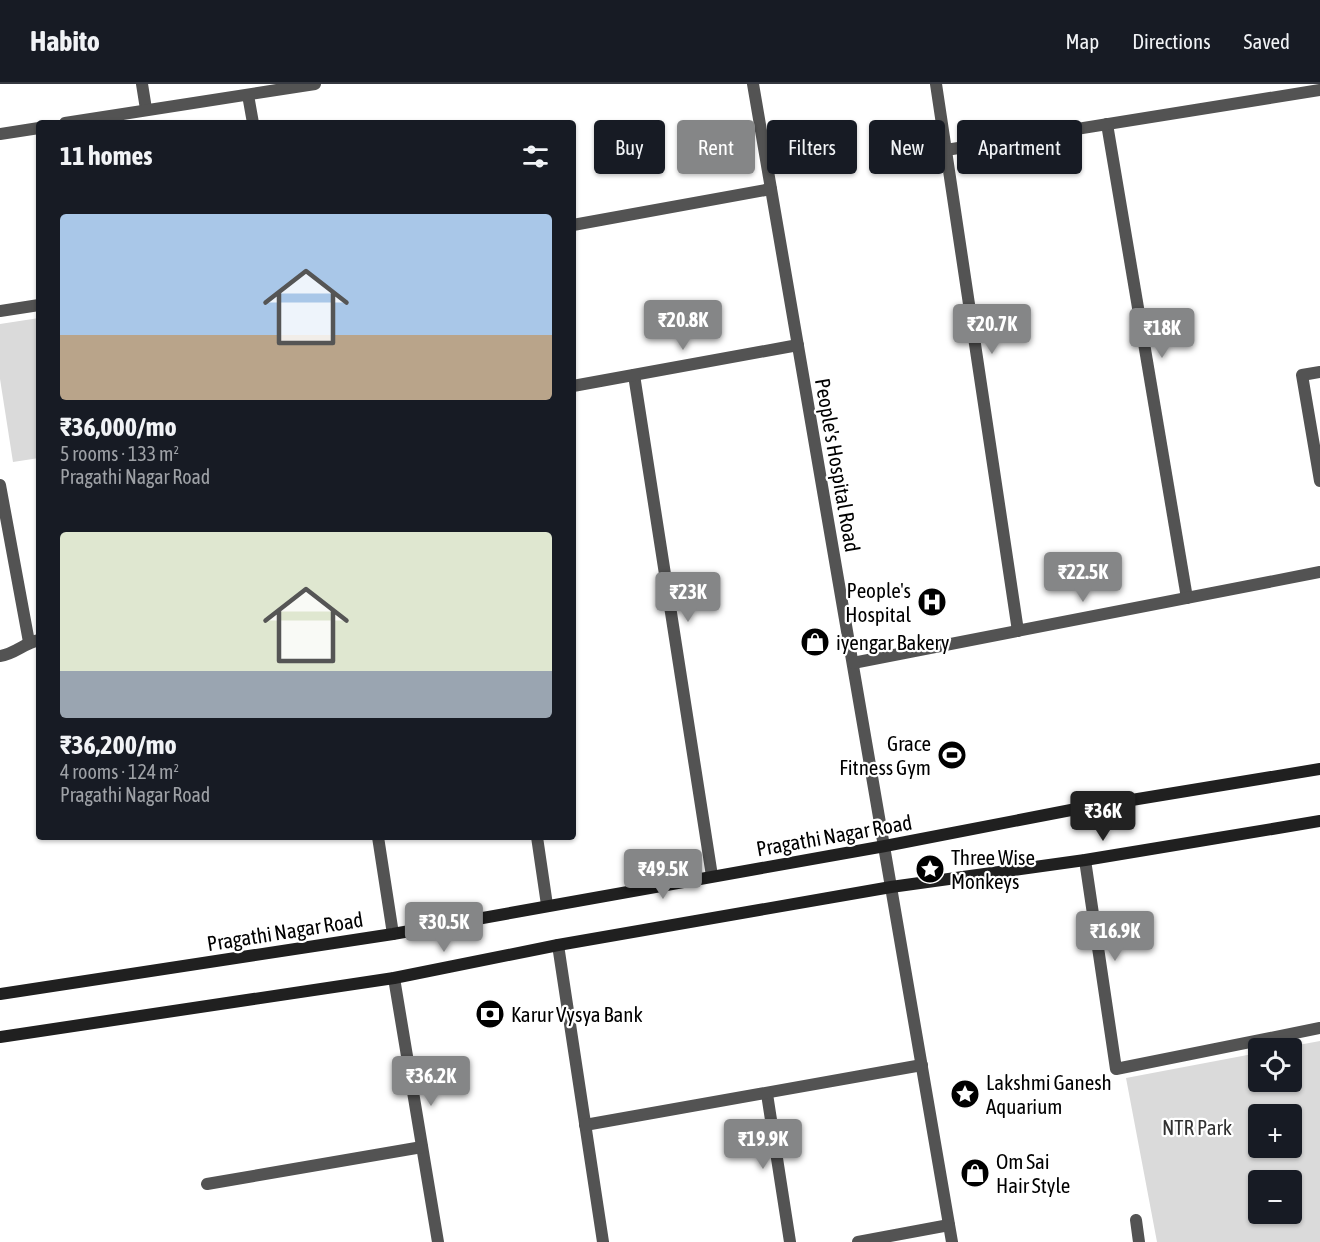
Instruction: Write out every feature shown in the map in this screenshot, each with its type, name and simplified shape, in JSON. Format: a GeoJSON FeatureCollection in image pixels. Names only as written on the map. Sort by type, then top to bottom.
{"type":"FeatureCollection","features":[{"type":"Feature","properties":{"kind":"main road","name":"Pragathi Nagar Road"},"geometry":{"type":"LineString","coordinates":[[0,994],[393,934],[885,846],[1071,810],[1320,769]]}},
{"type":"Feature","properties":{"kind":"main road"},"geometry":{"type":"LineString","coordinates":[[0,1037],[394,978],[558,945],[891,887],[1085,860],[1320,820]]}},
{"type":"Feature","properties":{"kind":"street"},"geometry":{"type":"LineString","coordinates":[[142,84],[146,109]]}},
{"type":"Feature","properties":{"kind":"street"},"geometry":{"type":"LineString","coordinates":[[82,120],[315,84]]}},
{"type":"Feature","properties":{"kind":"street","name":"People's Hospital Road"},"geometry":{"type":"LineString","coordinates":[[753,84],[952,1242]]}},
{"type":"Feature","properties":{"kind":"street"},"geometry":{"type":"LineString","coordinates":[[936,84],[1018,631]]}},
{"type":"Feature","properties":{"kind":"street"},"geometry":{"type":"LineString","coordinates":[[946,150],[1320,90]]}},
{"type":"Feature","properties":{"kind":"street"},"geometry":{"type":"LineString","coordinates":[[248,95],[252,120]]}},
{"type":"Feature","properties":{"kind":"street"},"geometry":{"type":"LineString","coordinates":[[1107,124],[1187,598]]}},
{"type":"Feature","properties":{"kind":"street"},"geometry":{"type":"LineString","coordinates":[[0,134],[36,128]]}},
{"type":"Feature","properties":{"kind":"street"},"geometry":{"type":"LineString","coordinates":[[576,224],[771,189]]}},
{"type":"Feature","properties":{"kind":"street"},"geometry":{"type":"LineString","coordinates":[[0,311],[36,305]]}},
{"type":"Feature","properties":{"kind":"street"},"geometry":{"type":"LineString","coordinates":[[576,385],[798,345]]}},
{"type":"Feature","properties":{"kind":"street"},"geometry":{"type":"LineString","coordinates":[[1320,372],[1302,375],[1320,481]]}},
{"type":"Feature","properties":{"kind":"street"},"geometry":{"type":"LineString","coordinates":[[634,375],[712,876]]}},
{"type":"Feature","properties":{"kind":"street"},"geometry":{"type":"LineString","coordinates":[[0,485],[34,641],[9,654],[0,656]]}},
{"type":"Feature","properties":{"kind":"street"},"geometry":{"type":"LineString","coordinates":[[853,663],[1320,572]]}},
{"type":"Feature","properties":{"kind":"street"},"geometry":{"type":"LineString","coordinates":[[378,840],[393,934]]}},
{"type":"Feature","properties":{"kind":"street"},"geometry":{"type":"LineString","coordinates":[[537,840],[547,905]]}},
{"type":"Feature","properties":{"kind":"street"},"geometry":{"type":"LineString","coordinates":[[1085,860],[1116,1069],[1320,1028]]}},
{"type":"Feature","properties":{"kind":"street"},"geometry":{"type":"LineString","coordinates":[[558,945],[603,1242]]}},
{"type":"Feature","properties":{"kind":"street"},"geometry":{"type":"LineString","coordinates":[[394,978],[438,1242]]}},
{"type":"Feature","properties":{"kind":"street"},"geometry":{"type":"LineString","coordinates":[[585,1125],[922,1065]]}},
{"type":"Feature","properties":{"kind":"street"},"geometry":{"type":"LineString","coordinates":[[767,1094],[790,1242]]}},
{"type":"Feature","properties":{"kind":"street"},"geometry":{"type":"LineString","coordinates":[[207,1184],[422,1147]]}},
{"type":"Feature","properties":{"kind":"street"},"geometry":{"type":"LineString","coordinates":[[1136,1220],[1139,1242]]}},
{"type":"Feature","properties":{"kind":"street"},"geometry":{"type":"LineString","coordinates":[[858,1242],[949,1225]]}},
{"type":"Feature","properties":{"kind":"green space"},"geometry":{"type":"Polygon","coordinates":[[[36,318],[36,458],[13,462],[0,379],[0,324],[36,318]]]}},
{"type":"Feature","properties":{"kind":"green space","name":"NTR Park"},"geometry":{"type":"Polygon","coordinates":[[[1320,1041],[1320,1242],[1157,1242],[1126,1078],[1248,1055],[1248,1092],[1302,1092],[1302,1044],[1320,1041]]]}},
{"type":"Feature","properties":{"kind":"place","name":"People's Hospital"},"geometry":{"type":"Point","coordinates":[932,602]}},
{"type":"Feature","properties":{"kind":"place","name":"iyengar Bakery"},"geometry":{"type":"Point","coordinates":[815,642]}},
{"type":"Feature","properties":{"kind":"place","name":"Grace Fitness Gym"},"geometry":{"type":"Point","coordinates":[952,755]}},
{"type":"Feature","properties":{"kind":"place","name":"Three Wise Monkeys"},"geometry":{"type":"Point","coordinates":[930,869]}},
{"type":"Feature","properties":{"kind":"place","name":"Karur Vysya Bank"},"geometry":{"type":"Point","coordinates":[490,1014]}},
{"type":"Feature","properties":{"kind":"place","name":"Lakshmi Ganesh Aquarium"},"geometry":{"type":"Point","coordinates":[965,1094]}},
{"type":"Feature","properties":{"kind":"place","name":"Om Sai Hair Style"},"geometry":{"type":"Point","coordinates":[975,1173]}}]}
